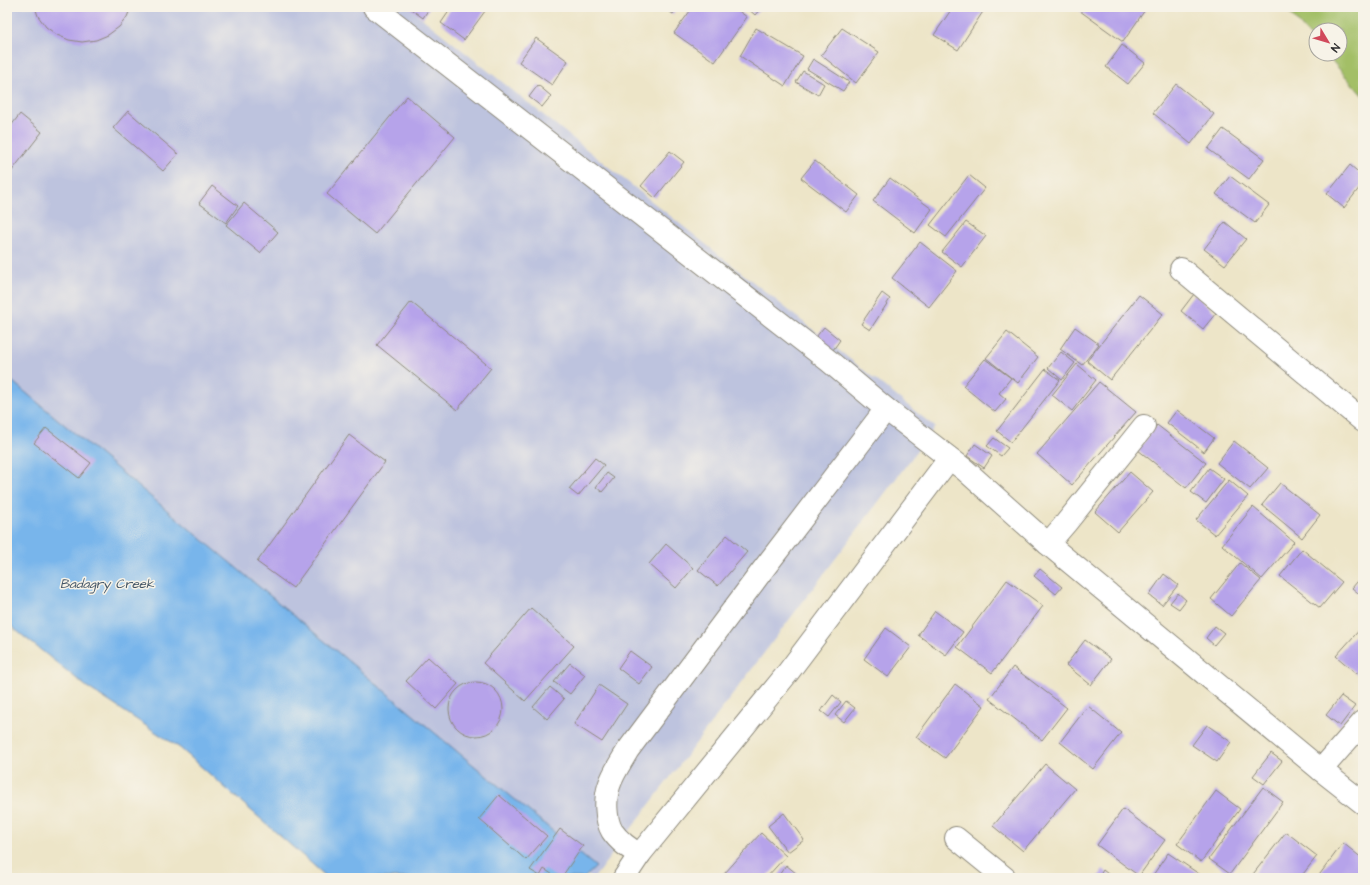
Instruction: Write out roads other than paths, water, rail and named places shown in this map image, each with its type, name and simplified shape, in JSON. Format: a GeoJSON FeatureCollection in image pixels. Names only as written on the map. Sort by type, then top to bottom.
{"type":"FeatureCollection","features":[{"type":"Feature","properties":{"kind":"street"},"geometry":{"type":"LineString","coordinates":[[374,7],[829,361],[886,409],[965,470],[1048,544],[1321,770],[1363,802]]}},
{"type":"Feature","properties":{"kind":"street"},"geometry":{"type":"LineString","coordinates":[[1181,269],[1363,421]]}},
{"type":"Feature","properties":{"kind":"street"},"geometry":{"type":"LineString","coordinates":[[640,854],[630,850],[612,830],[606,811],[609,784],[616,768],[628,750],[886,409]]}},
{"type":"Feature","properties":{"kind":"street"},"geometry":{"type":"LineString","coordinates":[[1048,544],[1144,426]]}},
{"type":"Feature","properties":{"kind":"street"},"geometry":{"type":"LineString","coordinates":[[624,878],[640,854],[786,675],[949,458]]}},
{"type":"Feature","properties":{"kind":"street"},"geometry":{"type":"LineString","coordinates":[[1321,770],[1363,722]]}},
{"type":"Feature","properties":{"kind":"street"},"geometry":{"type":"LineString","coordinates":[[956,838],[1005,878]]}},
{"type":"Feature","properties":{"kind":"water","name":"Badagry Creek"},"geometry":{"type":"Polygon","coordinates":[[[7,377],[596,867],[584,878],[328,878],[180,748],[87,687],[7,623],[7,377]]]}}]}
